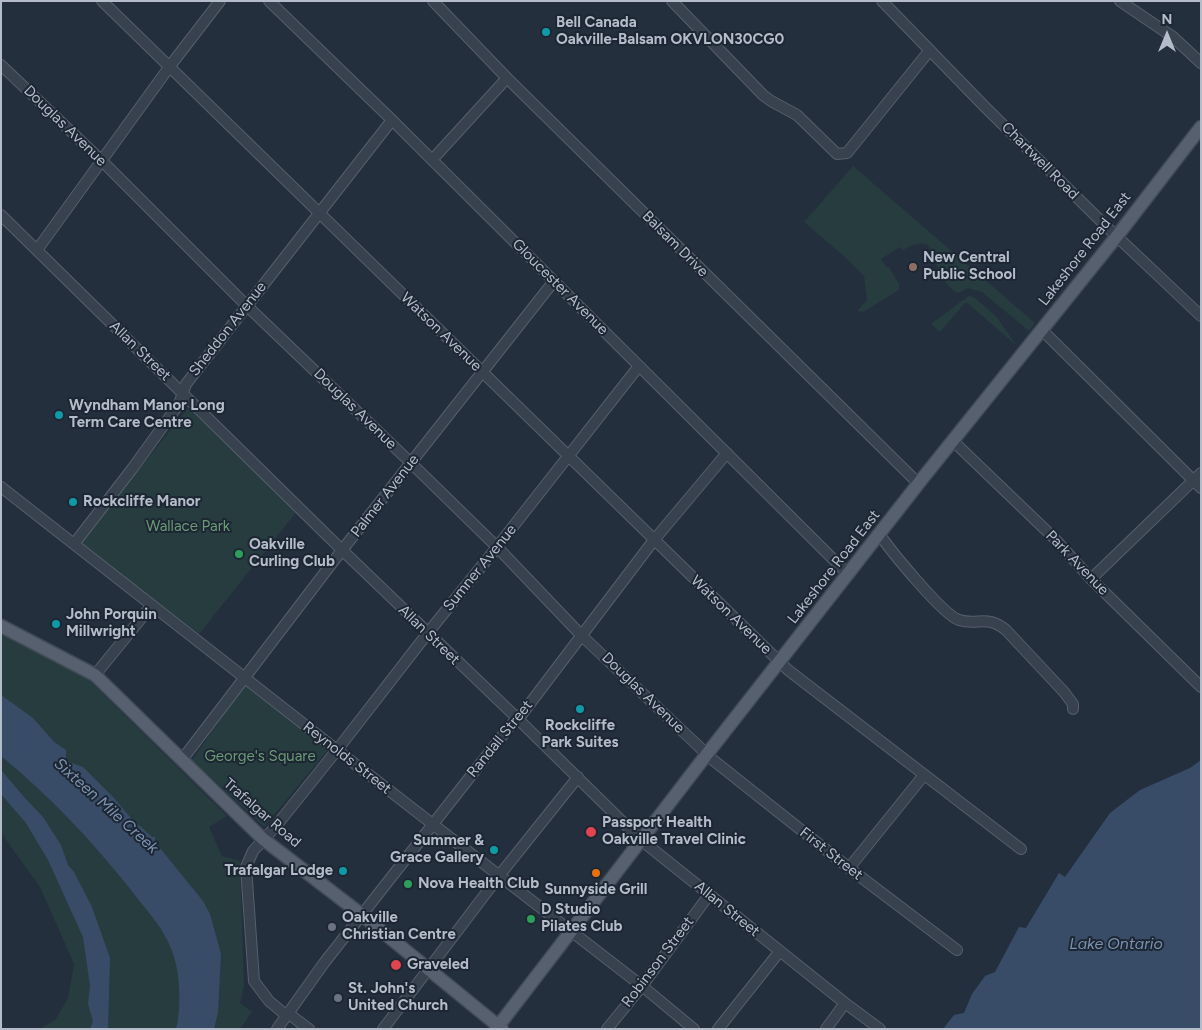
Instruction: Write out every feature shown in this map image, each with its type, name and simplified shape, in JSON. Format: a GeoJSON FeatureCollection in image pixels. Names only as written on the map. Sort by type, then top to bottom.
{"type":"FeatureCollection","features":[{"type":"Feature","properties":{"kind":"main road","name":"Lakeshore Road East"},"geometry":{"type":"LineString","coordinates":[[499,1028],[570,931],[707,754],[1201,127]]}},
{"type":"Feature","properties":{"kind":"main road","name":"Trafalgar Road"},"geometry":{"type":"LineString","coordinates":[[1,626],[95,675],[263,839],[430,969],[499,1028]]}},
{"type":"Feature","properties":{"kind":"street","name":"Watson Avenue"},"geometry":{"type":"LineString","coordinates":[[102,1],[780,662],[1021,849]]}},
{"type":"Feature","properties":{"kind":"street"},"geometry":{"type":"LineString","coordinates":[[37,250],[170,66],[220,1]]}},
{"type":"Feature","properties":{"kind":"street","name":"Gloucester Avenue"},"geometry":{"type":"LineString","coordinates":[[269,1],[392,120],[849,574]]}},
{"type":"Feature","properties":{"kind":"street","name":"Balsam Drive"},"geometry":{"type":"LineString","coordinates":[[433,1],[508,78],[918,484]]}},
{"type":"Feature","properties":{"kind":"street"},"geometry":{"type":"LineString","coordinates":[[672,1],[767,98],[796,115],[837,154],[848,153],[930,50]]}},
{"type":"Feature","properties":{"kind":"street","name":"Chartwell Road"},"geometry":{"type":"LineString","coordinates":[[882,1],[1117,236],[1201,316]]}},
{"type":"Feature","properties":{"kind":"street"},"geometry":{"type":"LineString","coordinates":[[1120,1],[1173,37],[1201,63]]}},
{"type":"Feature","properties":{"kind":"street","name":"Douglas Avenue"},"geometry":{"type":"LineString","coordinates":[[1,65],[102,161],[246,305],[497,547],[581,635],[707,754]]}},
{"type":"Feature","properties":{"kind":"street"},"geometry":{"type":"LineString","coordinates":[[432,160],[508,78]]}},
{"type":"Feature","properties":{"kind":"street","name":"Sheddon Avenue"},"geometry":{"type":"LineString","coordinates":[[74,544],[179,404],[186,384],[392,120]]}},
{"type":"Feature","properties":{"kind":"street","name":"Allan Street"},"geometry":{"type":"LineString","coordinates":[[1,215],[427,634],[518,718],[640,840],[845,1004],[880,1029]]}},
{"type":"Feature","properties":{"kind":"street","name":"Palmer Avenue"},"geometry":{"type":"LineString","coordinates":[[181,761],[342,550],[554,281]]}},
{"type":"Feature","properties":{"kind":"street"},"geometry":{"type":"LineString","coordinates":[[1042,330],[1198,480],[1091,579]]}},
{"type":"Feature","properties":{"kind":"street","name":"Sumner Avenue"},"geometry":{"type":"LineString","coordinates":[[309,1029],[269,1001],[254,981],[246,867],[253,851],[276,826],[337,750],[639,366]]}},
{"type":"Feature","properties":{"kind":"street","name":"Park Avenue"},"geometry":{"type":"LineString","coordinates":[[953,441],[1054,538],[1091,579],[1201,687]]}},
{"type":"Feature","properties":{"kind":"street","name":"Randall Street"},"geometry":{"type":"LineString","coordinates":[[277,1029],[324,963],[518,718],[654,540],[727,453]]}},
{"type":"Feature","properties":{"kind":"street","name":"Reynolds Street"},"geometry":{"type":"LineString","coordinates":[[1,487],[642,986],[694,1029]]}},
{"type":"Feature","properties":{"kind":"street"},"geometry":{"type":"LineString","coordinates":[[880,535],[919,582],[951,616],[963,620],[988,620],[999,624],[1006,630],[1064,692],[1073,704],[1073,709]]}},
{"type":"Feature","properties":{"kind":"street"},"geometry":{"type":"LineString","coordinates":[[95,675],[152,604]]}},
{"type":"Feature","properties":{"kind":"street","name":"First Street"},"geometry":{"type":"LineString","coordinates":[[707,754],[848,868],[957,950]]}},
{"type":"Feature","properties":{"kind":"street"},"geometry":{"type":"LineString","coordinates":[[848,868],[924,775]]}},
{"type":"Feature","properties":{"kind":"street"},"geometry":{"type":"LineString","coordinates":[[383,1029],[499,876],[578,777]]}},
{"type":"Feature","properties":{"kind":"street","name":"Robinson Street"},"geometry":{"type":"LineString","coordinates":[[607,1029],[642,986],[709,895]]}},
{"type":"Feature","properties":{"kind":"street"},"geometry":{"type":"LineString","coordinates":[[718,1029],[780,951]]}},
{"type":"Feature","properties":{"kind":"street"},"geometry":{"type":"LineString","coordinates":[[826,1029],[845,1004]]}},
{"type":"Feature","properties":{"kind":"green space"},"geometry":{"type":"Polygon","coordinates":[[[853,166],[1035,323],[1029,331],[982,292],[968,288],[958,293],[952,290],[943,279],[928,245],[924,244],[915,244],[903,250],[900,247],[881,259],[886,267],[889,267],[899,284],[899,290],[863,312],[857,311],[867,300],[864,276],[804,222],[853,166]]]}},
{"type":"Feature","properties":{"kind":"green space"},"geometry":{"type":"Polygon","coordinates":[[[970,296],[996,316],[1016,345],[966,302],[940,332],[931,324],[970,296]]]}},
{"type":"Feature","properties":{"kind":"green space","name":"Wallace Park"},"geometry":{"type":"Polygon","coordinates":[[[188,408],[298,510],[199,634],[79,544],[188,408]]]}},
{"type":"Feature","properties":{"kind":"green space"},"geometry":{"type":"Polygon","coordinates":[[[1,630],[81,672],[227,816],[209,827],[222,856],[240,861],[244,986],[240,1003],[252,1012],[240,1029],[40,1029],[55,1020],[68,998],[74,964],[40,887],[1,833],[1,630]]]}},
{"type":"Feature","properties":{"kind":"green space","name":"George's Square"},"geometry":{"type":"Polygon","coordinates":[[[246,683],[328,750],[264,827],[192,760],[246,683]]]}},
{"type":"Feature","properties":{"kind":"water","name":"Sixteen Mile Creek"},"geometry":{"type":"Polygon","coordinates":[[[1,695],[33,718],[54,742],[66,750],[66,761],[83,767],[130,817],[152,837],[155,837],[159,847],[203,901],[210,914],[221,954],[218,1012],[214,1029],[176,1029],[179,1009],[178,975],[170,946],[162,930],[86,837],[53,803],[1,756],[1,695]]]}},
{"type":"Feature","properties":{"kind":"water","name":"Lake Ontario"},"geometry":{"type":"Polygon","coordinates":[[[1201,760],[1201,1029],[943,1029],[954,1015],[964,1013],[972,994],[985,976],[995,972],[1019,927],[1026,928],[1059,873],[1065,877],[1110,813],[1140,790],[1190,768],[1201,760]]]}},
{"type":"Feature","properties":{"kind":"water"},"geometry":{"type":"Polygon","coordinates":[[[1,770],[43,817],[61,845],[68,865],[74,872],[92,907],[110,958],[108,1029],[90,1029],[93,1021],[88,1004],[90,986],[83,937],[48,860],[26,823],[1,794],[1,770]]]}},
{"type":"Feature","properties":{"kind":"place","name":"Bell Canada Oakville-Balsam OKVLON30CG0"},"geometry":{"type":"Point","coordinates":[546,32]}},
{"type":"Feature","properties":{"kind":"place","name":"New Central Public School"},"geometry":{"type":"Point","coordinates":[913,267]}},
{"type":"Feature","properties":{"kind":"place","name":"Wyndham Manor Long Term Care Centre"},"geometry":{"type":"Point","coordinates":[59,415]}},
{"type":"Feature","properties":{"kind":"place","name":"Rockcliffe Manor"},"geometry":{"type":"Point","coordinates":[73,502]}},
{"type":"Feature","properties":{"kind":"place","name":"Oakville Curling Club"},"geometry":{"type":"Point","coordinates":[239,554]}},
{"type":"Feature","properties":{"kind":"place","name":"John Porquin Millwright"},"geometry":{"type":"Point","coordinates":[56,624]}},
{"type":"Feature","properties":{"kind":"place","name":"Rockcliffe Park Suites"},"geometry":{"type":"Point","coordinates":[580,709]}},
{"type":"Feature","properties":{"kind":"place","name":"Passport Health Oakville Travel Clinic"},"geometry":{"type":"Point","coordinates":[591,832]}},
{"type":"Feature","properties":{"kind":"place","name":"Summer & Grace Gallery"},"geometry":{"type":"Point","coordinates":[494,850]}},
{"type":"Feature","properties":{"kind":"place","name":"Trafalgar Lodge"},"geometry":{"type":"Point","coordinates":[343,871]}},
{"type":"Feature","properties":{"kind":"place","name":"Sunnyside Grill"},"geometry":{"type":"Point","coordinates":[596,873]}},
{"type":"Feature","properties":{"kind":"place","name":"Nova Health Club"},"geometry":{"type":"Point","coordinates":[408,884]}},
{"type":"Feature","properties":{"kind":"place","name":"D Studio Pilates Club"},"geometry":{"type":"Point","coordinates":[531,919]}},
{"type":"Feature","properties":{"kind":"place","name":"Oakville Christian Centre"},"geometry":{"type":"Point","coordinates":[332,927]}},
{"type":"Feature","properties":{"kind":"place","name":"Graveled"},"geometry":{"type":"Point","coordinates":[396,965]}},
{"type":"Feature","properties":{"kind":"place","name":"St. John's United Church"},"geometry":{"type":"Point","coordinates":[338,998]}}]}
